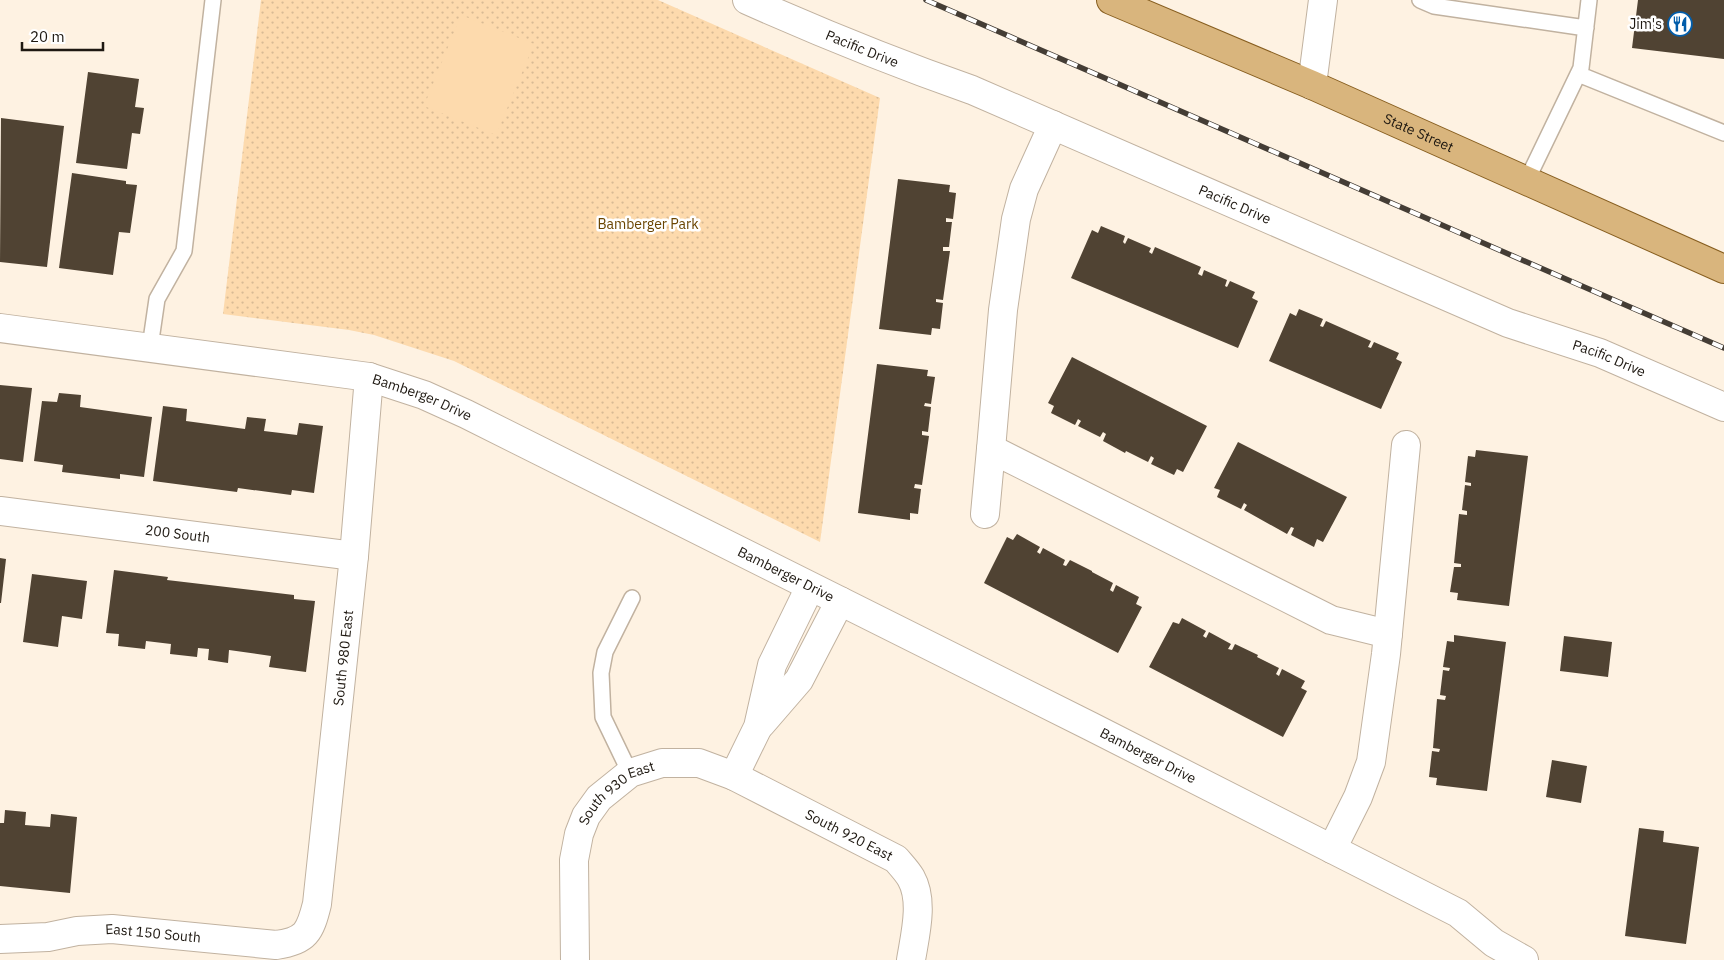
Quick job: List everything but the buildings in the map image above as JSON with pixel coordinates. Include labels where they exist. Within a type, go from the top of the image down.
[{"type":"main road","name":"State Street","points":[[1118,2],[1312,85],[1724,269]]},
{"type":"street","name":"Pacific Drive","points":[[747,0],[845,43],[972,90],[1053,124],[1508,323],[1600,353],[1724,407]]},
{"type":"street","points":[[1312,85],[1323,0]]},
{"type":"street","points":[[985,514],[1003,310],[1016,219],[1024,189],[1053,124]]},
{"type":"street","name":"Bamberger Drive","points":[[0,328],[369,377],[424,395],[466,414],[1458,912],[1494,943],[1524,960]]},
{"type":"street","name":"South 980 East","points":[[304,935],[313,920],[317,904],[354,556],[369,377]]},
{"type":"street","points":[[1332,849],[1358,797],[1370,762],[1388,634],[1406,445]]},
{"type":"street","points":[[991,449],[1331,620],[1388,634]]},
{"type":"street","name":"200 South","points":[[0,511],[354,556]]},
{"type":"street","points":[[734,776],[758,727],[772,665],[810,587]]},
{"type":"street","points":[[758,727],[799,680],[840,601]]},
{"type":"street","name":"South 930 East","points":[[575,960],[574,860],[579,834],[586,816],[600,798],[630,773],[662,763],[699,763],[734,776]]},
{"type":"street","name":"South 920 East","points":[[734,776],[896,859],[911,878],[916,898],[917,920],[911,960]]},
{"type":"street","name":"East 150 South","points":[[0,939],[48,937],[77,931],[112,929],[276,945],[294,943],[304,935]]},
{"type":"lane","points":[[150,347],[157,299],[184,251],[212,0]]},
{"type":"lane","points":[[1420,0],[1434,6],[1586,28]]},
{"type":"lane","points":[[1526,182],[1581,68],[1589,0]]},
{"type":"lane","points":[[1578,74],[1724,133]]},
{"type":"lane","points":[[630,773],[603,717],[601,673],[605,652],[632,598]]},
{"type":"green space","name":"Bamberger Park","points":[[261,0],[658,0],[880,98],[820,542],[454,361],[374,335],[349,330],[223,314]]},
{"type":"green space","points":[[461,15],[534,44],[496,135],[424,106]]},
{"type":"railway","points":[[926,0],[1724,348]]},
{"type":"place","name":"Jim's","points":[[1680,24]]}]
